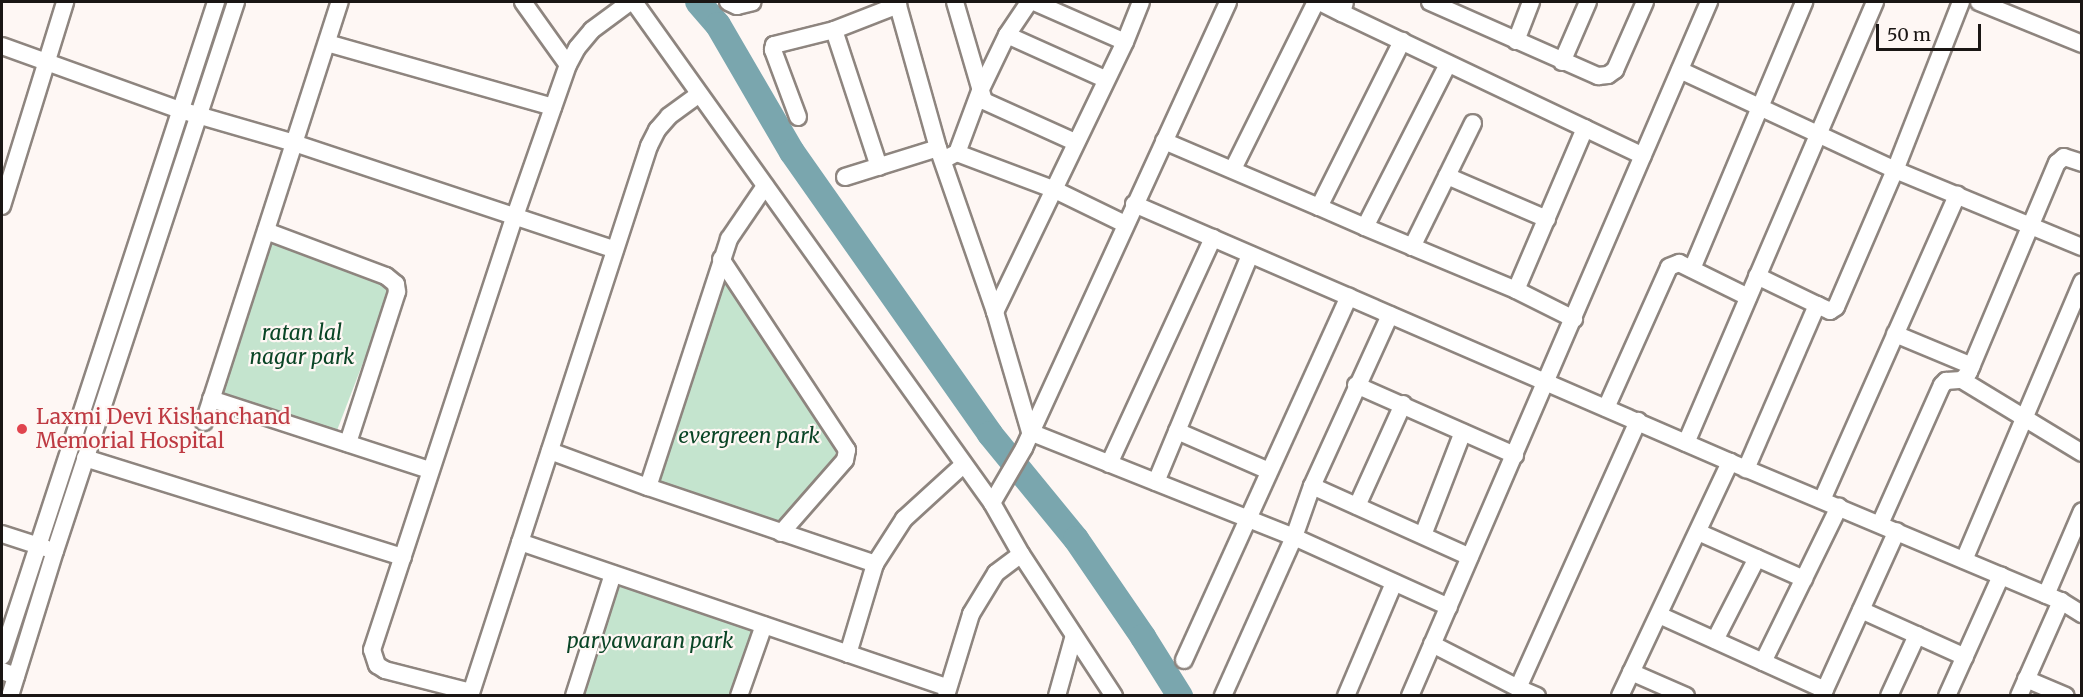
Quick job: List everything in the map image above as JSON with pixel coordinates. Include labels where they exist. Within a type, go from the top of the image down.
[{"type":"street","points":[[2,206],[65,2]]},
{"type":"street","points":[[2,656],[216,2]]},
{"type":"street","points":[[10,696],[9,674],[54,551],[236,2]]},
{"type":"street","points":[[204,422],[340,2]]},
{"type":"street","points":[[523,2],[568,65]]},
{"type":"street","points":[[699,94],[669,116],[657,130],[649,146],[470,694],[377,666],[373,660],[372,650],[515,216],[568,65],[577,48],[592,30],[632,2],[699,94],[992,503],[1021,554],[1114,696]]},
{"type":"street","points":[[728,2],[737,6],[753,2]]},
{"type":"street","points":[[955,2],[984,101],[1075,142]]},
{"type":"street","points":[[946,154],[1007,35],[1029,2]]},
{"type":"street","points":[[1035,2],[1125,42]]},
{"type":"street","points":[[995,312],[1125,42],[1141,2]]},
{"type":"street","points":[[992,503],[1024,448],[1228,2]]},
{"type":"street","points":[[1233,169],[1318,2],[1344,7],[1402,41],[1448,64],[1643,156]]},
{"type":"street","points":[[1430,2],[1598,76],[1608,75],[1615,70],[1645,2]]},
{"type":"street","points":[[1516,41],[1531,2]]},
{"type":"street","points":[[1562,62],[1588,2]]},
{"type":"street","points":[[1410,696],[1547,383],[1709,2]]},
{"type":"street","points":[[1692,269],[1804,2]]},
{"type":"street","points":[[1686,442],[1875,2]]},
{"type":"street","points":[[1757,276],[1830,311],[1836,307],[1895,170],[1961,2]]},
{"type":"street","points":[[1979,2],[2082,44]]},
{"type":"street","points":[[798,117],[773,47],[776,44],[834,30],[898,3],[995,312],[1030,432]]},
{"type":"street","points":[[834,30],[879,167]]},
{"type":"street","points":[[1007,35],[1105,80]]},
{"type":"street","points":[[1319,207],[1402,41]]},
{"type":"street","points":[[327,43],[552,107]]},
{"type":"street","points":[[2,45],[180,110],[294,143],[615,250]]},
{"type":"street","points":[[1365,227],[1448,64]]},
{"type":"street","points":[[1680,70],[1895,170],[2082,247]]},
{"type":"street","points":[[1412,247],[1473,123]]},
{"type":"street","points":[[1516,290],[1585,128]]},
{"type":"street","points":[[1164,141],[1516,290],[1574,319]]},
{"type":"street","points":[[844,177],[879,167],[946,154],[1053,189],[1125,224]]},
{"type":"street","points":[[1880,524],[1942,384],[1967,373],[2032,227],[2057,163],[2064,157],[2082,163]]},
{"type":"street","points":[[1447,176],[1547,219]]},
{"type":"street","points":[[648,487],[721,259],[733,232],[765,186]]},
{"type":"street","points":[[1822,500],[1957,195]]},
{"type":"street","points":[[1134,204],[1738,465],[2054,598],[2082,614]]},
{"type":"street","points":[[266,231],[386,276],[396,284],[397,292],[348,443]]},
{"type":"street","points":[[1109,464],[1213,238]]},
{"type":"street","points":[[1156,482],[1250,255]]},
{"type":"street","points":[[721,259],[847,450],[845,460],[781,533]]},
{"type":"street","points":[[1606,408],[1670,267],[1679,263],[1748,297]]},
{"type":"street","points":[[1964,560],[2082,282]]},
{"type":"street","points":[[1184,660],[1349,297]]},
{"type":"street","points":[[1620,696],[1698,531],[1738,465],[1817,305]]},
{"type":"street","points":[[1223,696],[1294,537],[1312,486],[1356,385],[1390,315]]},
{"type":"street","points":[[1895,334],[1967,373],[2024,419],[2082,453]]},
{"type":"street","points":[[1356,385],[1515,455]]},
{"type":"street","points":[[211,399],[430,470]]},
{"type":"street","points":[[1357,506],[1403,404]]},
{"type":"street","points":[[1518,688],[1638,421]]},
{"type":"street","points":[[1177,431],[1269,471]]},
{"type":"street","points":[[1030,432],[1294,537],[1449,607]]},
{"type":"street","points":[[1423,535],[1463,432]]},
{"type":"street","points":[[550,451],[648,487],[875,564]]},
{"type":"street","points":[[85,458],[403,557]]},
{"type":"street","points":[[848,654],[875,564],[904,519],[964,464]]},
{"type":"street","points":[[1312,486],[1470,557]]},
{"type":"street","points":[[1763,662],[1839,507]]},
{"type":"street","points":[[2019,696],[2075,543],[2082,511]]},
{"type":"street","points":[[1698,531],[1804,579]]},
{"type":"street","points":[[1659,615],[1763,662],[1824,693],[1897,531]]},
{"type":"street","points":[[2,534],[54,551]]},
{"type":"street","points":[[520,542],[848,654],[947,692],[971,614],[996,573],[1021,554]]},
{"type":"street","points":[[1715,640],[1757,558]]},
{"type":"street","points":[[574,696],[613,574]]},
{"type":"street","points":[[1947,696],[2001,576]]},
{"type":"street","points":[[1346,696],[1394,583]]},
{"type":"street","points":[[1861,610],[1965,657]]},
{"type":"street","points":[[739,696],[764,625]]},
{"type":"street","points":[[1057,696],[1074,635]]},
{"type":"street","points":[[1889,696],[1917,635]]},
{"type":"street","points":[[1432,644],[1536,696]]},
{"type":"street","points":[[1631,672],[1686,696]]},
{"type":"street","points":[[2026,679],[2066,696]]},
{"type":"green space","name":"ratan lal nagar park","points":[[265,233],[394,282],[331,446],[202,396]]},
{"type":"green space","name":"evergreen park","points":[[723,259],[848,441],[782,532],[650,486]]},
{"type":"green space","name":"paryawaran park","points":[[616,573],[766,625],[741,695],[577,696]]},
{"type":"waterway","points":[[698,2],[718,25],[792,152],[990,434],[1076,539],[1180,696]]},
{"type":"place","name":"Laxmi Devi Kishanchand Memorial Hospital","points":[[22,429]]}]
